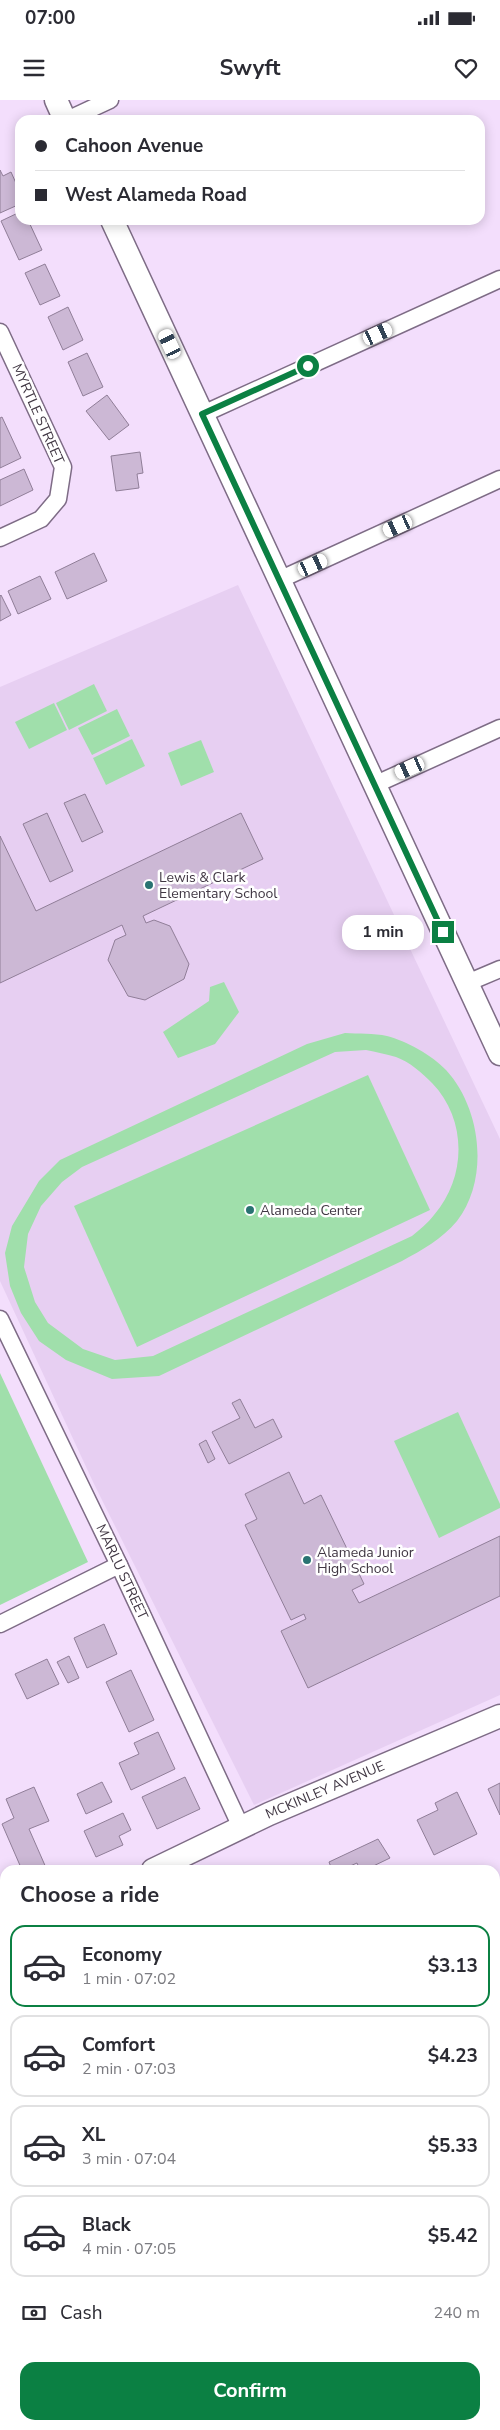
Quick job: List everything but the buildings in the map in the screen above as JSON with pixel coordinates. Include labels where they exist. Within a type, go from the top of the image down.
[{"type":"main road","points":[[56,100],[64,115]]},
{"type":"main road","points":[[114,225],[500,1054]]},
{"type":"main road","name":"MCKINLEY AVENUE","points":[[163,1865],[241,1826],[500,1716]]},
{"type":"street","points":[[77,115],[110,100]]},
{"type":"street","points":[[202,414],[500,279]]},
{"type":"street","name":"MYRTLE STREET","points":[[0,332],[63,466],[58,499],[41,519],[0,538]]},
{"type":"street","points":[[280,580],[500,479]]},
{"type":"street","points":[[374,784],[500,728]]},
{"type":"street","points":[[467,984],[500,969]]},
{"type":"street","name":"MARLU STREET","points":[[0,1319],[119,1565],[241,1826]]},
{"type":"street","points":[[0,1624],[119,1565]]},
{"type":"shaded area","name":"Alameda Center","points":[[238,585],[500,1139],[500,1695],[254,1805],[94,1484],[0,1281],[0,687]]},
{"type":"green space","points":[[94,684],[107,711],[69,730],[56,703]]},
{"type":"green space","points":[[54,703],[67,730],[29,749],[15,722]]},
{"type":"green space","points":[[117,709],[130,736],[92,755],[78,728]]},
{"type":"green space","points":[[132,739],[145,766],[106,785],[93,758]]},
{"type":"green space","points":[[201,740],[214,772],[181,786],[168,753]]},
{"type":"green space","points":[[224,982],[239,1012],[215,1044],[178,1058],[163,1032],[209,1001],[210,987]]},
{"type":"green space","points":[[345,1033],[382,1035],[402,1041],[418,1049],[434,1059],[446,1070],[458,1086],[467,1104],[474,1123],[477,1144],[474,1185],[467,1204],[457,1221],[438,1239],[402,1261],[159,1376],[112,1379],[66,1360],[39,1341],[21,1313],[10,1286],[5,1253],[12,1226],[39,1181],[60,1160],[307,1044]],"holes":[[[366,1050],[401,1059],[424,1075],[443,1097],[452,1113],[457,1131],[457,1166],[453,1183],[445,1200],[434,1215],[412,1236],[153,1356],[115,1360],[83,1349],[48,1323],[35,1302],[24,1267],[28,1234],[41,1206],[62,1182],[82,1167],[335,1052]]]},
{"type":"green space","points":[[368,1075],[430,1210],[137,1347],[74,1206]]},
{"type":"green space","points":[[0,1373],[88,1562],[0,1605]]},
{"type":"green space","points":[[458,1412],[500,1504],[500,1508],[439,1538],[394,1441]]},
{"type":"place","name":"Lewis & Clark Elementary School","points":[[149,885]]},
{"type":"place","name":"Alameda Center","points":[[250,1210]]},
{"type":"place","name":"Alameda Junior High School","points":[[307,1560]]},
{"type":"route","points":[[308,366],[202,414],[443,932]]}]
